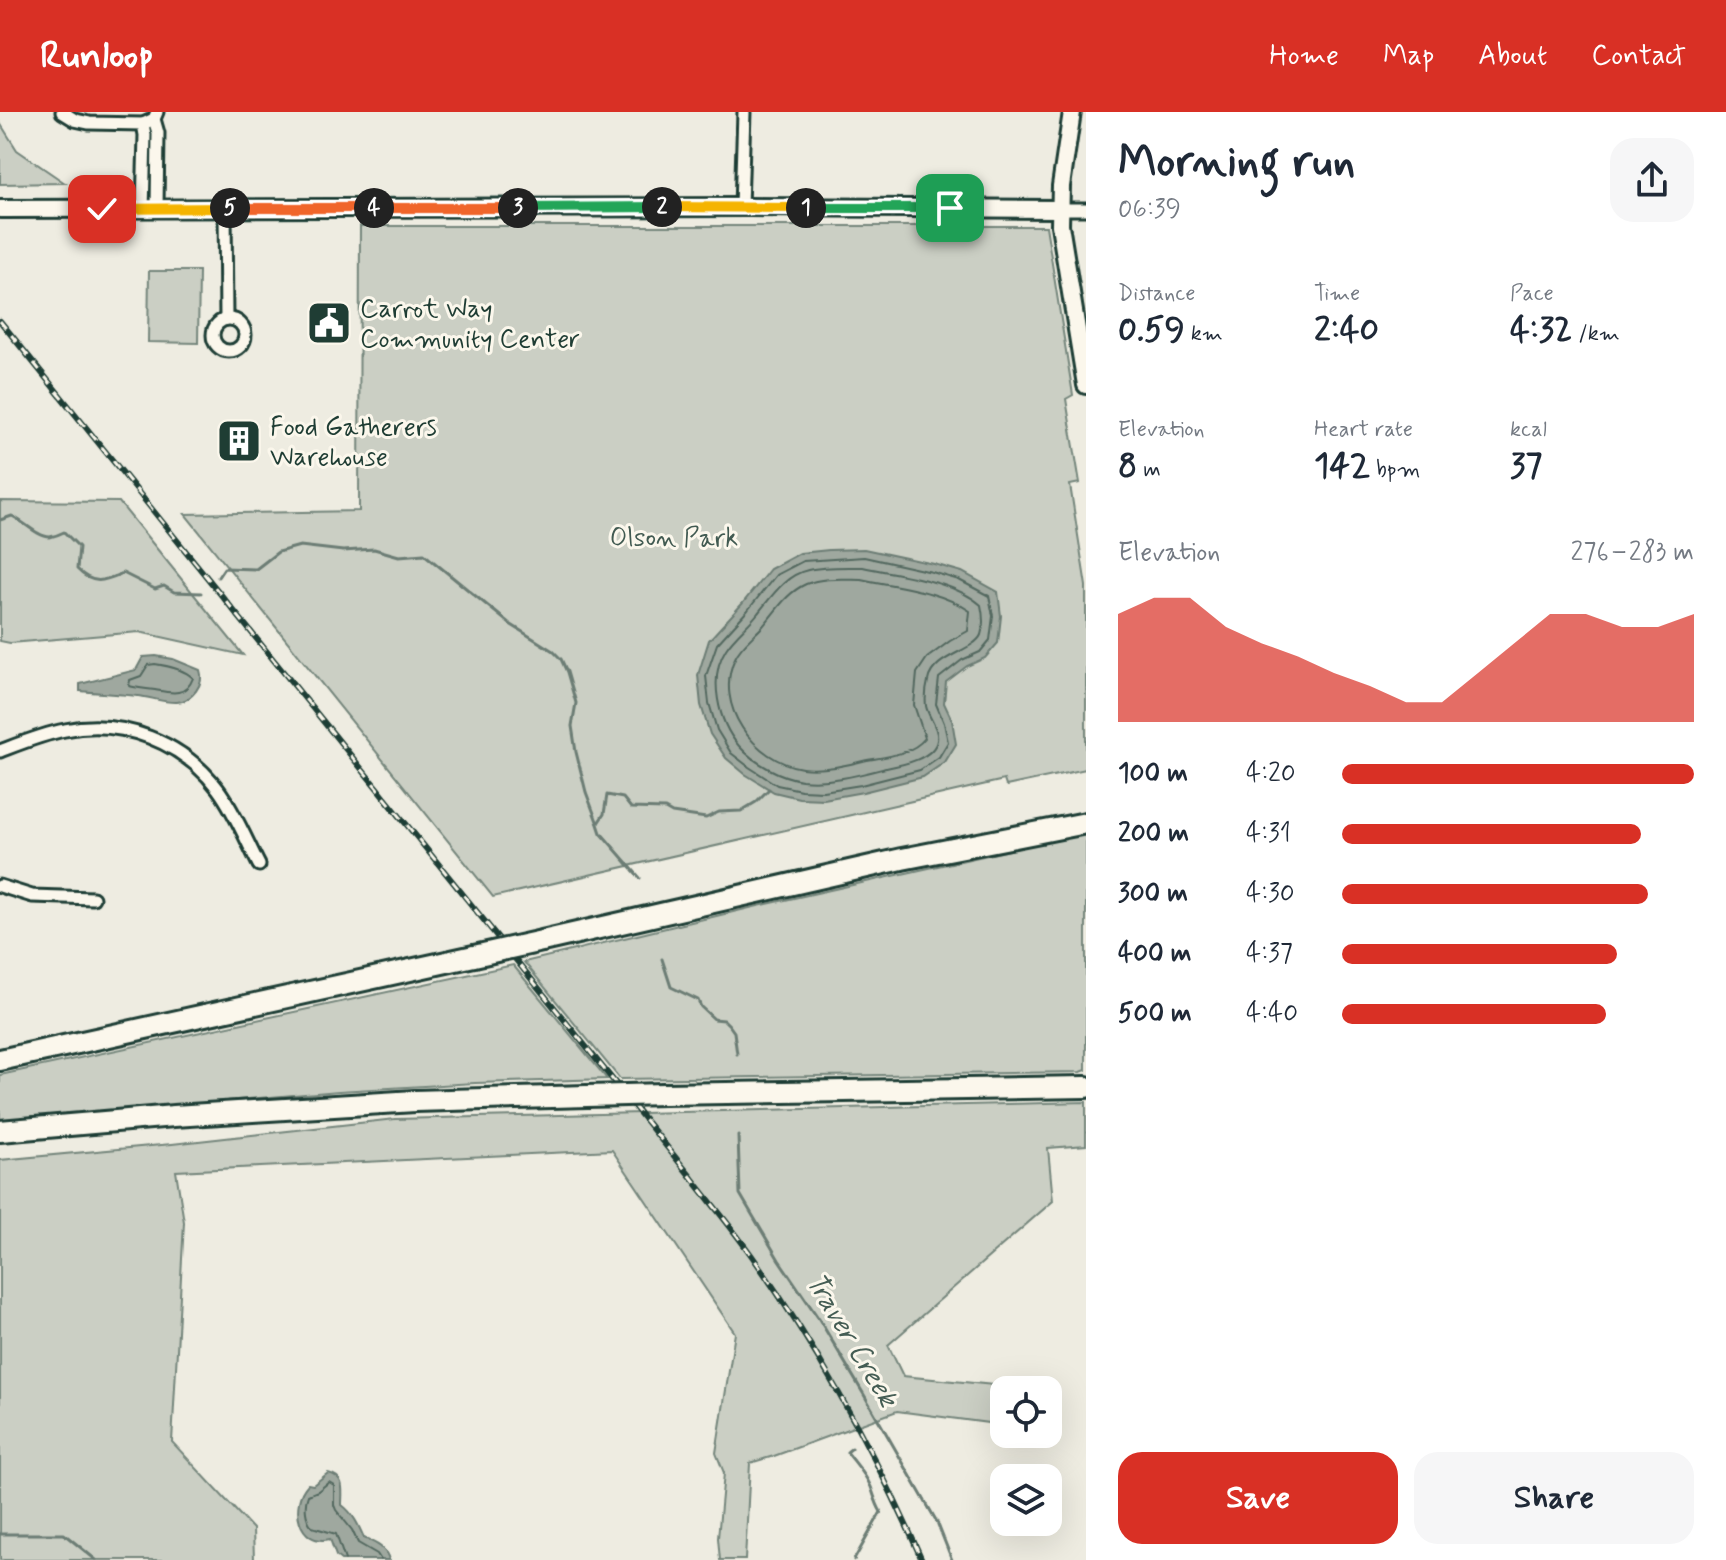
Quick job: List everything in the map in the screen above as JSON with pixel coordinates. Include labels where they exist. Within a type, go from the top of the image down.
[{"type":"highway","points":[[902,859],[1086,813]]},
{"type":"highway","points":[[0,1060],[902,859],[1086,823]]},
{"type":"highway","points":[[830,1091],[955,1082],[1086,1080]]},
{"type":"highway","points":[[0,1131],[415,1101],[1086,1087]]},
{"type":"main road","points":[[1072,112],[1064,156],[1060,209],[1064,253],[1086,385]]},
{"type":"main road","points":[[0,209],[1060,209]]},
{"type":"street","points":[[62,112],[75,120],[89,123],[152,118],[145,135],[151,156],[150,208]]},
{"type":"street","points":[[741,207],[744,112]]},
{"type":"street","points":[[225,208],[226,319]]},
{"type":"street","points":[[1060,209],[1086,209]]},
{"type":"street","points":[[0,751],[53,733],[92,727],[122,729],[157,740],[197,766],[217,788],[259,865]]},
{"type":"street","points":[[0,886],[32,896],[93,898]]},
{"type":"green space","points":[[0,123],[17,150],[65,183],[0,184]]},
{"type":"green space","name":"Olson Park","points":[[360,226],[1046,226],[1073,395],[1066,399],[1080,483],[1070,485],[1086,586],[1086,769],[1006,786],[1004,780],[493,897],[185,514],[359,511]]},
{"type":"green space","points":[[149,271],[199,271],[198,343],[148,342]]},
{"type":"green space","points":[[0,501],[119,502],[243,655],[139,632],[10,643],[0,641]]},
{"type":"green space","points":[[1086,833],[1086,1070],[1081,1072],[620,1079],[524,962],[758,906]]},
{"type":"green space","points":[[513,965],[607,1079],[339,1091],[0,1121],[0,1075]]},
{"type":"green space","points":[[1086,1102],[1086,1145],[1048,1148],[1053,1201],[888,1345],[903,1376],[990,1385],[990,1423],[897,1411],[750,1463],[745,1560],[720,1560],[718,1538],[724,1473],[716,1453],[735,1333],[612,1150],[176,1171],[184,1222],[172,1442],[253,1529],[254,1560],[0,1560],[0,1160],[395,1119]]},
{"type":"water","points":[[864,549],[962,572],[998,592],[1001,616],[998,643],[985,658],[967,666],[946,682],[944,703],[952,720],[956,744],[945,762],[923,777],[824,799],[799,798],[774,792],[726,758],[710,734],[701,705],[698,675],[709,640],[770,569],[800,553]]},
{"type":"water","points":[[156,656],[200,670],[201,681],[192,695],[172,702],[80,691],[80,684],[136,670],[143,657]]},
{"type":"water","points":[[328,1473],[340,1481],[342,1505],[358,1524],[364,1538],[383,1549],[389,1560],[341,1560],[336,1556],[330,1539],[310,1537],[304,1530],[298,1512],[302,1492],[308,1484],[313,1485]]},
{"type":"waterway","name":"Traver Creek","points":[[0,520],[12,516],[45,536],[52,537],[64,532],[79,547],[77,569],[88,578],[104,580],[123,573],[155,589],[164,586],[174,592],[201,593]]},
{"type":"waterway","name":"Traver Creek","points":[[218,577],[224,568],[256,569],[278,552],[300,546],[343,551],[374,549],[399,556],[424,554],[510,624],[561,659],[576,703],[572,726],[586,792],[601,833],[640,878]]},
{"type":"waterway","points":[[598,823],[604,814],[607,795],[623,798],[631,808],[665,809],[672,813],[706,818],[719,812],[741,811],[769,789]]},
{"type":"waterway","name":"Traver Creek","points":[[662,959],[671,987],[698,1000],[714,1019],[724,1020],[729,1025],[734,1032],[737,1054]]},
{"type":"waterway","name":"Traver Creek","points":[[738,1136],[740,1194],[863,1393],[937,1522],[952,1560]]},
{"type":"waterway","points":[[852,1448],[847,1452],[869,1482],[881,1512],[854,1560]]},
{"type":"waterway","points":[[0,1534],[64,1534],[96,1560]]},
{"type":"railway","points":[[0,321],[745,1246],[777,1292],[844,1404],[922,1560]]},
{"type":"place","name":"Carrot Way Community Center","points":[[329,323]]},
{"type":"place","name":"Food Gatherers Warehouse","points":[[239,441]]},
{"type":"route","points":[[102,209],[950,208]]}]
